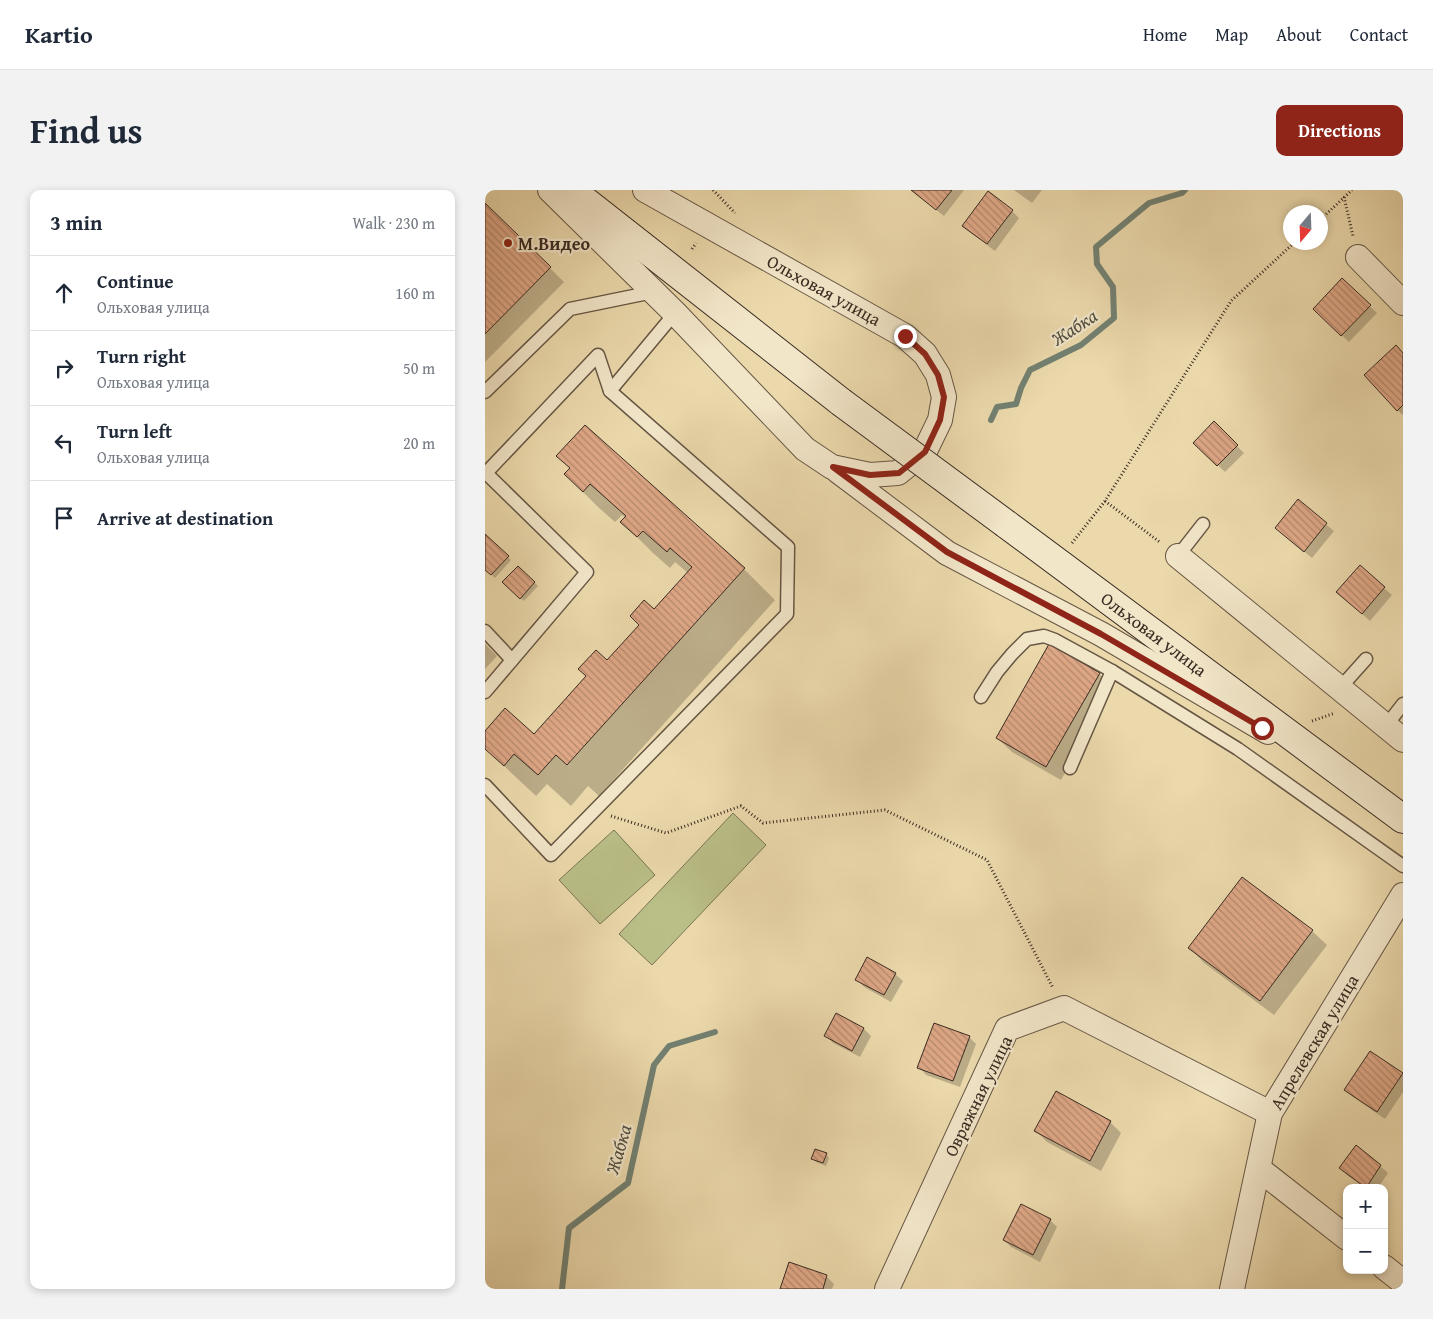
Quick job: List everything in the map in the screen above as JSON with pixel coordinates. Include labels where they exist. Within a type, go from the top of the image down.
[{"type":"main road","name":"Ольховая улица","points":[[571,190],[841,402],[1397,815]]},
{"type":"street","name":"Ольховая улица","points":[[550,190],[675,313],[805,449],[833,467],[947,552],[1101,634],[1237,713],[1397,815]]},
{"type":"street","name":"Ольховая улица","points":[[645,190],[905,336],[925,354],[938,375],[944,397],[940,420],[925,452],[899,473],[870,475],[833,467]]},
{"type":"street","points":[[1358,258],[1403,303]]},
{"type":"street","points":[[1178,556],[1394,733]]},
{"type":"street","name":"Апрелевская улица","points":[[1232,1289],[1270,1113],[1403,895]]},
{"type":"street","points":[[1064,1008],[1270,1113]]},
{"type":"street","name":"Овражная улица","points":[[887,1289],[1007,1029],[1064,1008]]},
{"type":"street","points":[[1259,1169],[1343,1235]]},
{"type":"street","points":[[1388,1270],[1403,1282]]},
{"type":"lane","points":[[485,392],[570,309],[653,292]]},
{"type":"lane","points":[[610,391],[675,313]]},
{"type":"lane","points":[[485,692],[587,572],[486,473],[598,355],[610,391],[788,547],[787,614],[551,855],[485,785]]},
{"type":"lane","points":[[1178,556],[1203,524]]},
{"type":"lane","points":[[485,632],[513,660]]},
{"type":"lane","points":[[981,697],[997,672],[1027,638],[1044,636],[1055,640],[1112,671],[1238,749],[1403,866]]},
{"type":"lane","points":[[1340,688],[1366,659]]},
{"type":"lane","points":[[1070,768],[1112,671]]},
{"type":"lane","points":[[1394,733],[1403,704]]},
{"type":"path","points":[[1328,213],[1351,190]]},
{"type":"path","points":[[1344,198],[1358,258]]},
{"type":"path","points":[[1068,548],[1105,501],[1231,301],[1286,250]]},
{"type":"path","points":[[1105,501],[1178,556]]},
{"type":"path","points":[[596,811],[666,834],[741,806],[763,823],[885,810],[987,860],[1064,1008]]},
{"type":"green space","points":[[733,813],[766,845],[652,965],[619,934]]},
{"type":"green space","points":[[614,830],[655,875],[600,924],[559,880]]},
{"type":"building","points":[[911,190],[952,190],[936,210]]},
{"type":"building","points":[[988,191],[1013,210],[987,244],[962,226]]},
{"type":"building","points":[[485,203],[551,267],[485,334]]},
{"type":"building","points":[[1342,278],[1371,305],[1341,336],[1313,309]]},
{"type":"building","points":[[1396,345],[1403,353],[1403,405],[1397,411],[1364,375]]},
{"type":"building","points":[[1214,421],[1238,445],[1217,466],[1193,443]]},
{"type":"building","points":[[585,425],[745,568],[567,765],[556,755],[538,775],[514,754],[504,766],[485,749],[485,731],[505,708],[534,734],[586,676],[578,669],[596,650],[607,660],[639,625],[630,616],[644,600],[654,609],[692,567],[670,548],[667,552],[643,531],[637,537],[620,522],[626,516],[590,484],[583,492],[564,474],[570,468],[556,456]]},
{"type":"building","points":[[1298,499],[1327,523],[1304,552],[1275,528]]},
{"type":"building","points":[[485,534],[509,556],[491,575],[485,570]]},
{"type":"building","points":[[1360,565],[1385,587],[1362,614],[1336,592]]},
{"type":"building","points":[[518,566],[535,582],[520,599],[502,582]]},
{"type":"building","points":[[1049,644],[1100,673],[1046,767],[996,738]]},
{"type":"building","points":[[1242,877],[1313,930],[1260,1001],[1188,948]]},
{"type":"building","points":[[867,957],[896,973],[884,995],[855,980]]},
{"type":"building","points":[[836,1013],[864,1028],[852,1051],[824,1036]]},
{"type":"building","points":[[934,1023],[970,1036],[953,1081],[917,1068]]},
{"type":"building","points":[[1370,1051],[1403,1073],[1377,1112],[1344,1090]]},
{"type":"building","points":[[1056,1091],[1111,1121],[1090,1161],[1034,1131]]},
{"type":"building","points":[[1356,1145],[1381,1165],[1369,1184],[1361,1184],[1339,1168]]},
{"type":"building","points":[[815,1149],[827,1153],[823,1163],[811,1159]]},
{"type":"building","points":[[1021,1204],[1051,1219],[1033,1255],[1003,1240]]},
{"type":"building","points":[[789,1262],[827,1275],[823,1289],[780,1289]]},
{"type":"waterway","name":"Жабка","points":[[991,420],[997,407],[1016,404],[1030,370],[1081,345],[1114,318],[1113,287],[1097,264],[1096,247],[1149,203],[1182,193],[1185,190]]},
{"type":"waterway","name":"Жабка","points":[[562,1289],[569,1228],[628,1183],[654,1065],[669,1046],[715,1032]]},
{"type":"place","name":"М.Видео","points":[[508,243]]},
{"type":"route","points":[[905,336],[925,354],[938,375],[944,397],[940,420],[925,452],[899,473],[870,475],[833,467],[947,552],[1101,634],[1262,728]]}]
